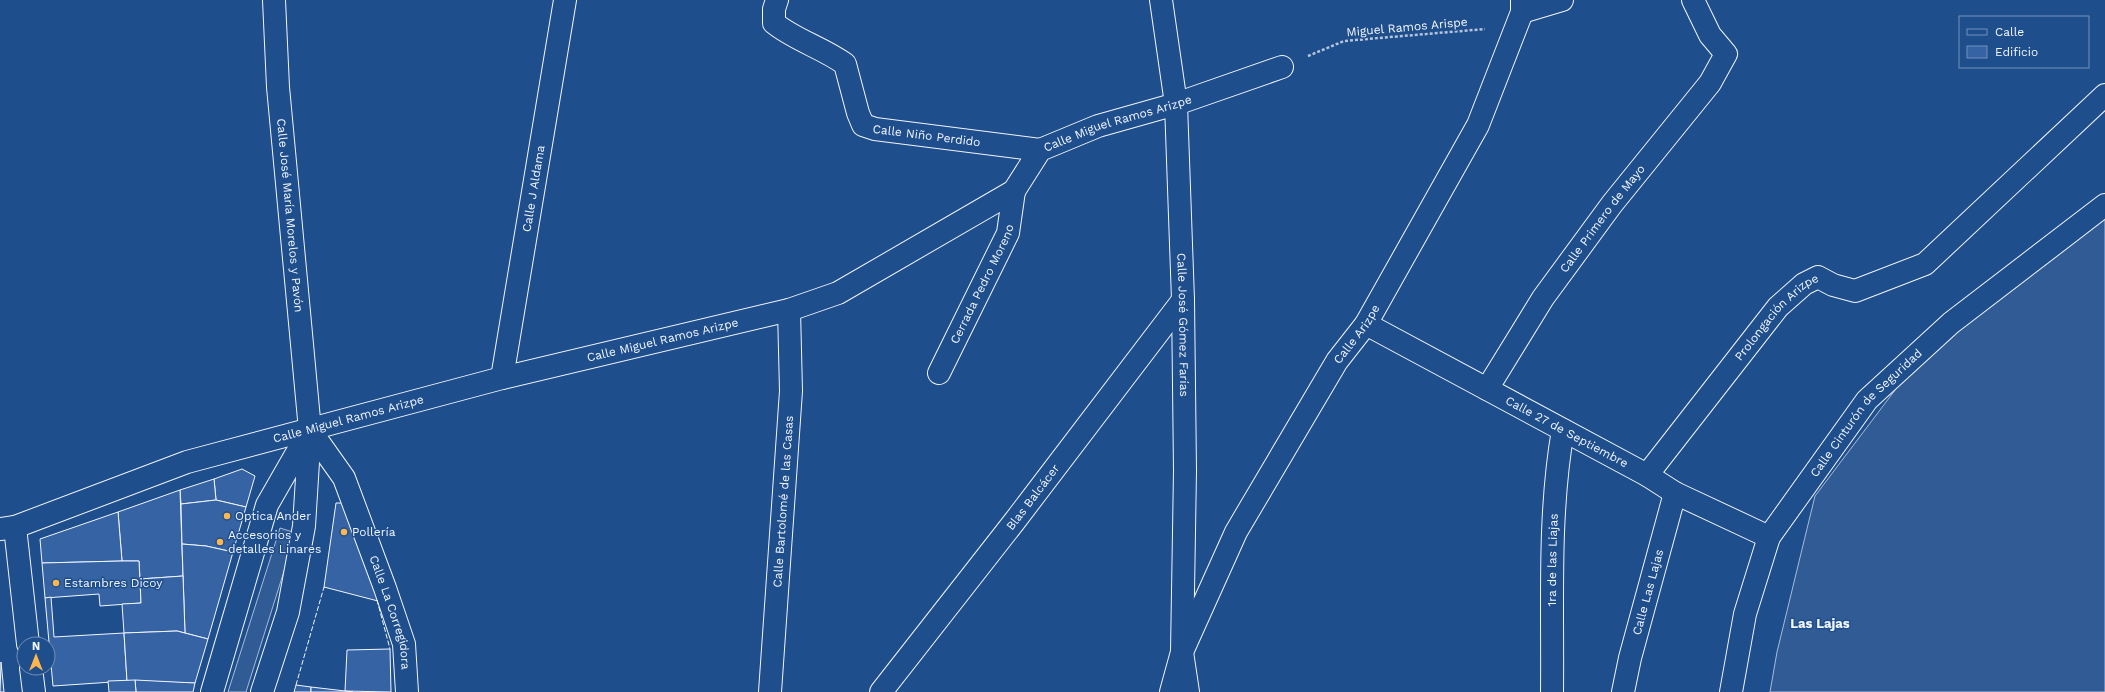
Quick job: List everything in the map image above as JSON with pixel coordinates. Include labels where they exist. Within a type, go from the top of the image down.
[{"type":"street","name":"Calle José María Morelos y Pavón","points":[[262,692],[288,612],[302,540],[310,430],[278,87],[274,0]]},
{"type":"street","name":"Calle J Aldama","points":[[502,378],[565,0]]},
{"type":"street","name":"Calle Niño Perdido","points":[[777,0],[774,9],[774,23],[784,31],[833,56],[845,64],[858,113],[863,125],[874,129],[1040,150]]},
{"type":"street","name":"Calle José Gómez Farías","points":[[1161,0],[1176,104],[1183,300],[1185,471],[1182,652]]},
{"type":"street","points":[[1520,13],[1562,0]]},
{"type":"street","name":"Calle Primero de Mayo","points":[[1487,389],[1543,298],[1612,204],[1710,83],[1726,54],[1710,35],[1693,0]]},
{"type":"street","name":"Calle Arizpe","points":[[1182,652],[1236,532],[1337,361],[1366,324],[1478,125],[1520,13]]},
{"type":"street","name":"Calle Miguel Ramos Arizpe","points":[[7,528],[187,462],[502,378],[789,310],[838,293],[1014,191],[1040,150],[1098,126],[1176,104],[1282,67]]},
{"type":"street","name":"Prolongación Arizpe","points":[[1647,475],[1778,307],[1804,284],[1818,277],[1833,285],[1855,291],[1886,281],[1925,264],[1996,200],[2105,95]]},
{"type":"street","name":"Cerrada Pedro Moreno","points":[[939,373],[1008,233],[1014,191]]},
{"type":"street","name":"Calle Cinturón de Seguridad","points":[[1731,692],[1745,614],[1770,537],[1867,400],[1951,323],[2105,205]]},
{"type":"street","name":"Blas Balcácer","points":[[881,692],[1019,516],[1183,300]]},
{"type":"street","name":"Calle Bartolomé de las Casas","points":[[770,692],[791,391],[789,310]]},
{"type":"street","name":"Calle 27 de Septiembre","points":[[1366,324],[1647,475],[1675,493],[1770,537]]},
{"type":"street","points":[[212,692],[267,505],[310,430]]},
{"type":"street","name":"Calle La Corregidora","points":[[310,430],[344,478],[385,588],[404,644],[407,692]]},
{"type":"street","name":"1ra de las Liajas","points":[[1552,692],[1553,518],[1558,459],[1563,430]]},
{"type":"street","name":"Calle Las Lajas","points":[[1623,692],[1630,658],[1675,493]]},
{"type":"street","points":[[7,528],[27,636]]},
{"type":"street","points":[[1171,692],[1182,652]]},
{"type":"street","points":[[1182,652],[1188,692]]},
{"type":"street","points":[[32,676],[34,692]]},
{"type":"path","name":"Miguel Ramos Arispe","points":[[1282,67],[1344,41],[1404,34],[1520,13]]},
{"type":"shaded area","points":[[2105,210],[2105,692],[1770,692],[1777,652],[1815,496],[1914,365]]},
{"type":"shaded area","points":[[280,528],[296,533],[246,692],[228,692]]},
{"type":"building","points":[[242,469],[255,476],[246,507],[216,500],[214,479]]},
{"type":"building","points":[[214,479],[216,500],[181,504],[180,490]]},
{"type":"building","points":[[180,490],[183,576],[140,579],[139,561],[122,561],[118,512]]},
{"type":"building","points":[[216,500],[246,507],[233,552],[206,546],[182,544],[181,504]]},
{"type":"building","points":[[336,503],[347,503],[378,601],[324,587]]},
{"type":"building","points":[[118,512],[122,561],[42,563],[40,539]]},
{"type":"building","points":[[182,544],[206,546],[233,552],[208,639],[185,633]]},
{"type":"building","points":[[139,561],[141,603],[100,606],[99,594],[45,598],[42,563]]},
{"type":"building","points":[[183,576],[185,633],[177,631],[124,633],[122,604],[141,603],[140,579]]},
{"type":"building","points":[[51,597],[54,636],[48,636],[45,598]]},
{"type":"building","points":[[177,631],[208,639],[195,683],[127,681],[124,633]]},
{"type":"building","points":[[124,633],[127,681],[53,686],[52,676],[56,676],[56,637]]},
{"type":"building","points":[[390,649],[391,692],[345,691],[347,650]]},
{"type":"building","points":[[1,662],[4,692],[0,692]]},
{"type":"building","points":[[135,680],[195,683],[193,692],[136,692]]},
{"type":"building","points":[[135,680],[136,692],[109,692],[108,681]]},
{"type":"building","points":[[296,685],[311,687],[311,692],[294,692]]},
{"type":"building","points":[[311,687],[345,691],[353,692],[311,692]]},
{"type":"fence","points":[[296,685],[324,587],[326,588]]},
{"type":"fence","points":[[377,600],[390,649]]},
{"type":"place","name":"Optica Ander","points":[[227,516]]},
{"type":"place","name":"Pollería","points":[[344,532]]},
{"type":"place","name":"Accesorios y detalles Linares","points":[[220,542]]},
{"type":"place","name":"Estambres Dicoy","points":[[56,583]]},
{"type":"district","name":"Las Lajas","points":[[1820,623]]}]
